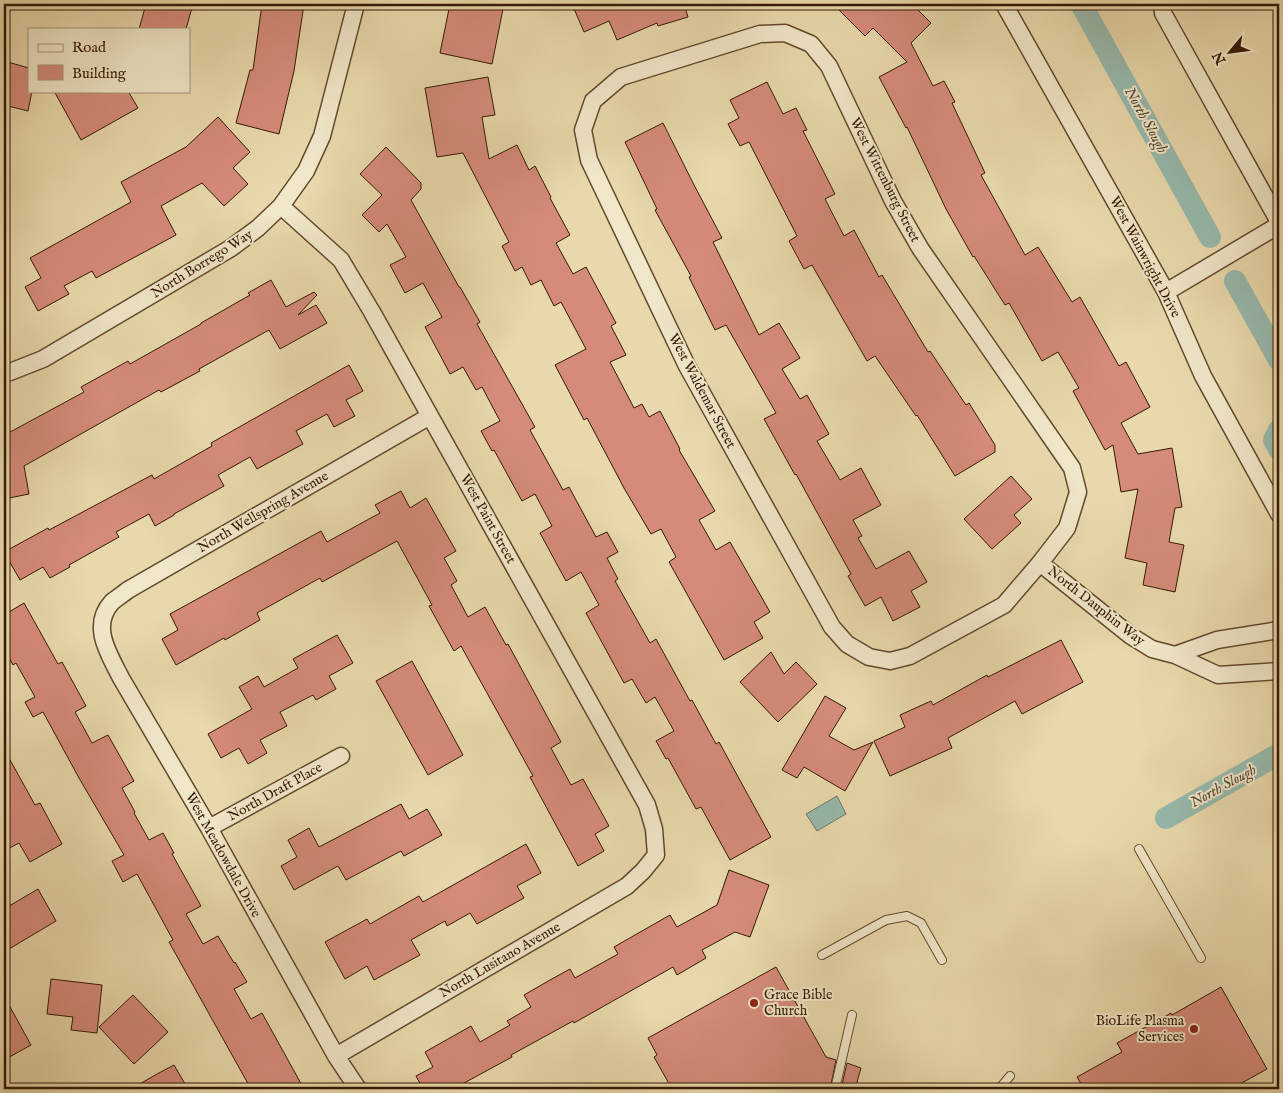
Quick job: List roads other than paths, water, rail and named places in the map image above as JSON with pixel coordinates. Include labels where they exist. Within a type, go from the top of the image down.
[{"type":"street","name":"North Borrego Way","points":[[4,373],[43,358],[231,248],[258,228],[281,206],[306,171],[322,136],[356,4]]},
{"type":"street","name":"West Wainwright Drive","points":[[1004,4],[1166,292],[1203,376],[1279,514]]},
{"type":"street","points":[[1162,4],[1163,13],[1279,224],[1166,292]]},
{"type":"street","name":"West Wittenburg Street","points":[[593,101],[621,77],[760,34],[785,33],[811,44],[829,66],[893,201],[920,248],[1072,468],[1078,492],[1067,528],[1040,563]]},
{"type":"street","name":"West Waldemar Street","points":[[593,101],[583,130],[589,160],[687,366],[832,626],[847,644],[869,658]]},
{"type":"street","name":"West Paint Street","points":[[281,206],[341,260],[372,312],[647,805],[654,829],[656,855]]},
{"type":"street","name":"North Wellspring Avenue","points":[[103,616],[112,602],[128,590],[430,416]]},
{"type":"street","name":"North Dauphin Way","points":[[869,658],[890,661],[910,656],[1004,606],[1040,563],[1131,636],[1152,649],[1175,655],[1218,675],[1279,671]]},
{"type":"street","name":"West Meadowdale Drive","points":[[103,616],[102,631],[109,654],[121,678],[209,828],[336,1056],[358,1089]]},
{"type":"street","points":[[1175,655],[1218,640],[1279,630]]},
{"type":"street","name":"North Draft Place","points":[[209,828],[341,756]]},
{"type":"street","name":"North Lusitano Avenue","points":[[336,1056],[628,886],[656,855]]},
{"type":"lane","points":[[1139,849],[1201,958]]},
{"type":"lane","points":[[822,955],[886,920],[907,916],[921,924],[942,960]]},
{"type":"lane","points":[[835,1089],[852,1015]]},
{"type":"lane","points":[[999,1089],[1010,1076]]},
{"type":"waterway","name":"North Slough","points":[[1081,4],[1210,237]]},
{"type":"waterway","name":"North Slough","points":[[1235,281],[1279,360]]},
{"type":"waterway","name":"North Slough","points":[[1279,430],[1274,440],[1279,449]]},
{"type":"waterway","name":"North Slough","points":[[1166,818],[1279,754]]},
{"type":"place","name":"Grace Bible Church","points":[[754,1003]]},
{"type":"place","name":"BioLife Plasma Services","points":[[1194,1029]]}]
